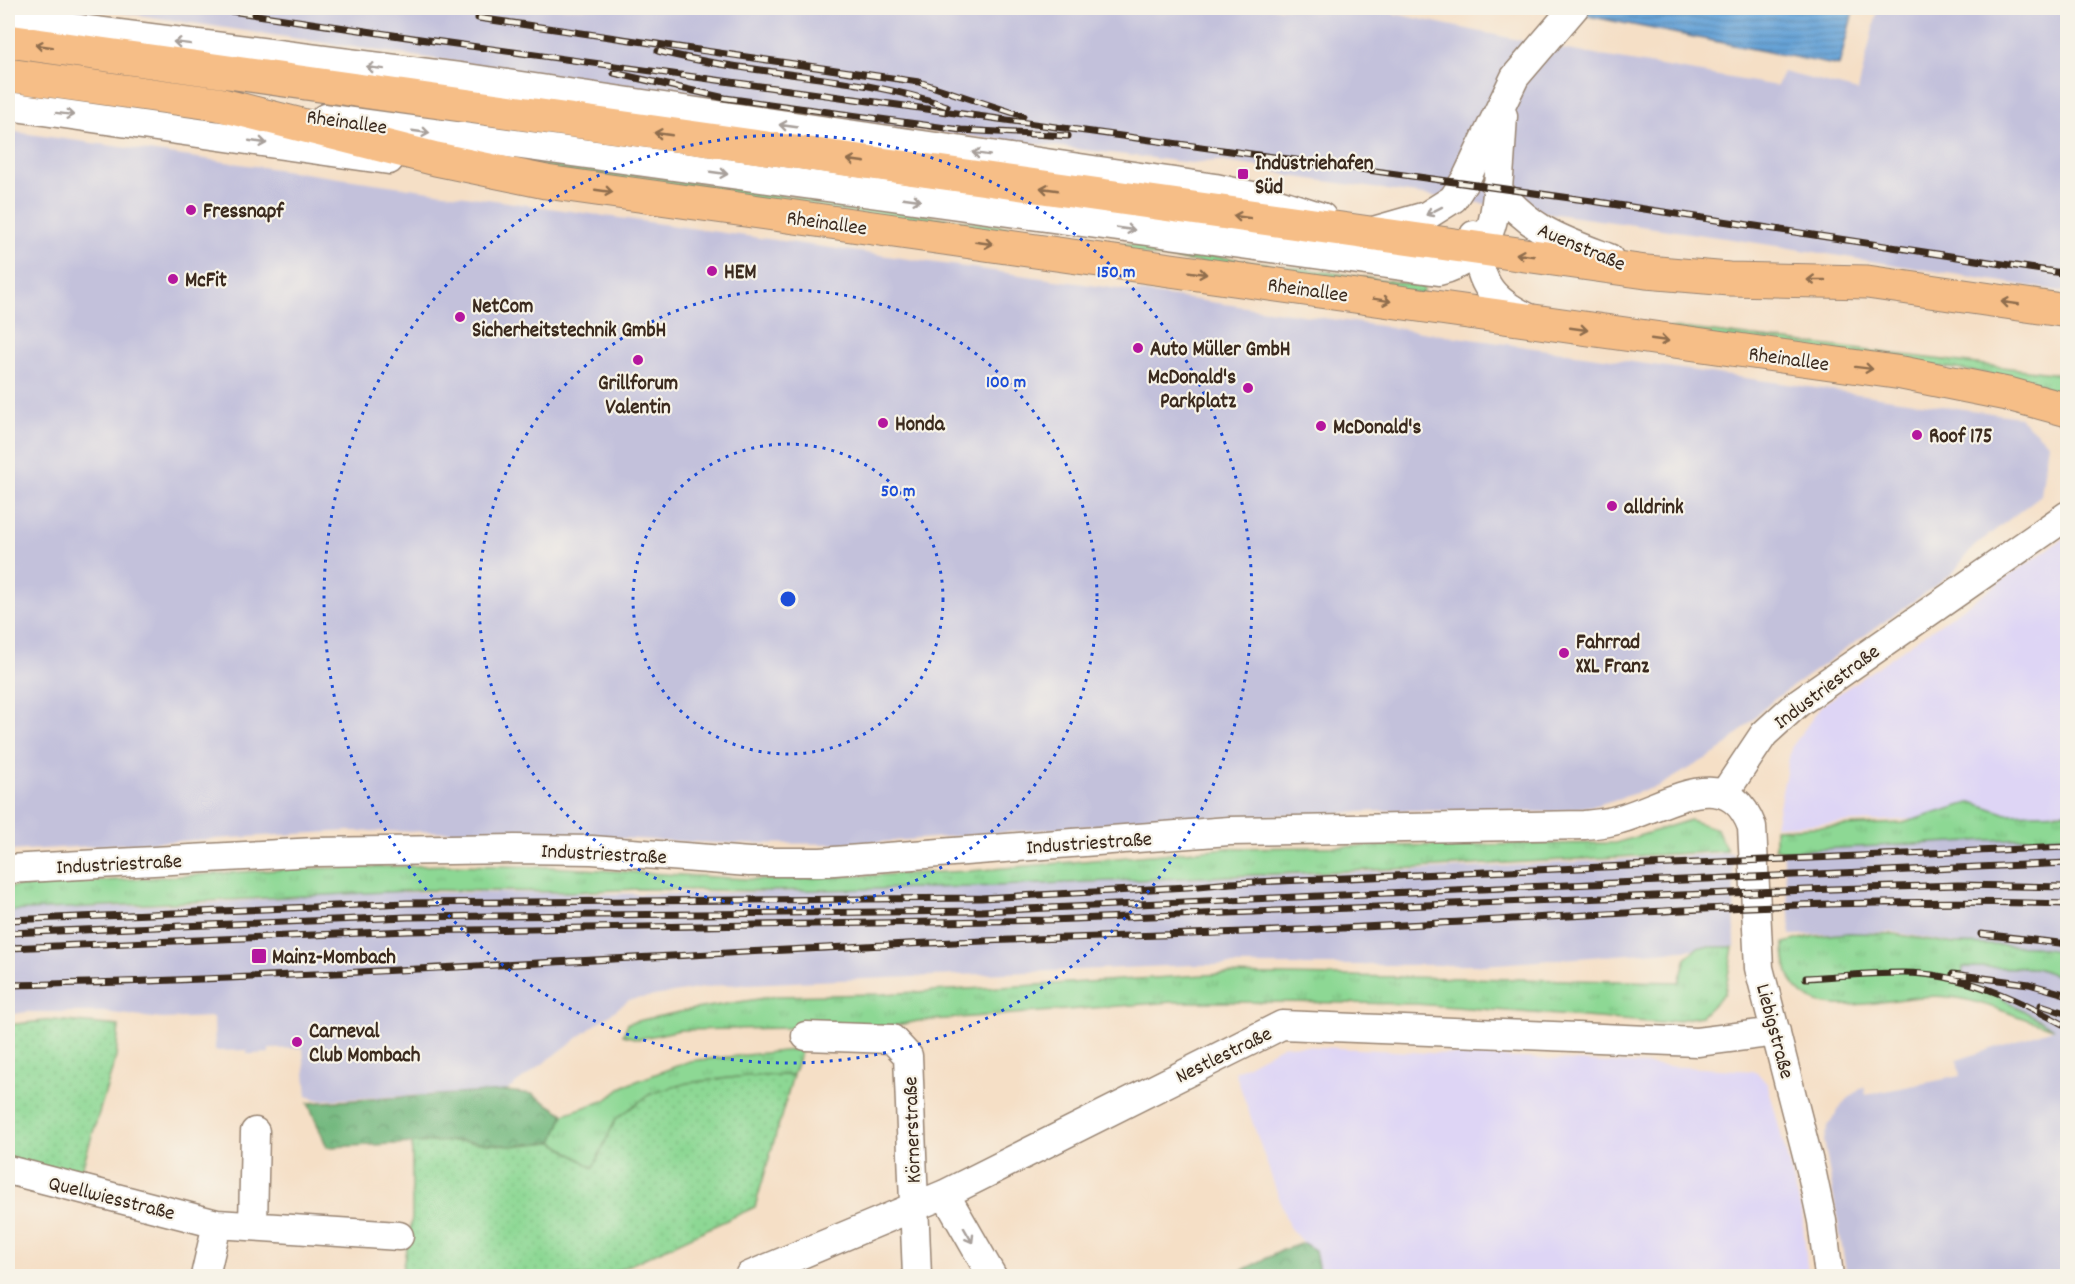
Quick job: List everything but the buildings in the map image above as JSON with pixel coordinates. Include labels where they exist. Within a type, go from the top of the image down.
[{"type":"main road","name":"Rheinallee","points":[[8,41],[1646,273],[1702,278],[1867,282],[2067,311]]},
{"type":"main road","name":"Rheinallee","points":[[8,75],[218,104],[338,135],[546,182],[1902,373],[1980,388],[2066,411]]},
{"type":"street","points":[[1362,234],[1426,216],[1442,208],[1463,184],[1506,96],[1526,61],[1565,18]]},
{"type":"street","name":"Rheinallee","points":[[8,20],[459,77],[1215,188],[1276,202],[1362,234]]},
{"type":"street","points":[[1476,249],[1490,229],[1506,96]]},
{"type":"street","name":"Rheinallee","points":[[409,98],[641,105]]},
{"type":"street","name":"Rheinallee","points":[[218,104],[1439,271],[1458,265],[1476,249]]},
{"type":"street","name":"Rheinallee","points":[[8,106],[546,182]]},
{"type":"street","points":[[1480,149],[1473,222],[1476,249],[1486,282],[1497,300],[1540,323]]},
{"type":"street","name":"Auenstraße","points":[[1496,188],[1515,212],[1538,229],[1646,273]]},
{"type":"street","name":"Industriestraße","points":[[8,869],[316,852],[516,849],[592,850],[749,862],[821,862],[1229,831],[1584,825],[1620,819],[1696,792],[1724,794],[1764,734],[1798,703],[2066,515]]},
{"type":"street","name":"Liebigstraße","points":[[1724,794],[1742,807],[1752,827],[1759,968],[1820,1211],[1829,1276]]},
{"type":"street","name":"Nestlestraße","points":[[749,1276],[945,1194],[1282,1025],[1697,1042],[1776,1032]]},
{"type":"street","name":"Körnerstraße","points":[[806,1036],[892,1039],[908,1056],[917,1276]]},
{"type":"street","points":[[254,1225],[255,1132]]},
{"type":"street","name":"Quellwiesstraße","points":[[8,1170],[217,1224],[399,1236]]},
{"type":"street","points":[[945,1194],[992,1276]]},
{"type":"street","points":[[205,1276],[217,1224]]},
{"type":"shaded area","points":[[91,8],[1367,8],[1567,50],[1777,86],[1783,72],[1858,91],[1878,8],[2067,8],[2067,292],[1732,239],[1289,176],[1261,167],[1217,161],[1192,163],[879,125]]},
{"type":"shaded area","points":[[8,131],[2019,417],[2048,443],[2041,495],[1972,548],[1953,573],[1772,701],[1721,750],[1659,786],[1597,805],[1551,812],[1403,810],[1184,819],[853,844],[715,843],[497,832],[349,831],[8,851]]},
{"type":"shaded area","points":[[2067,536],[2067,811],[2007,814],[1972,802],[1918,819],[1775,826],[1791,748],[1821,706]]},
{"type":"shaded area","points":[[2067,836],[2067,956],[1954,943],[1894,932],[1791,935],[1783,851]]},
{"type":"shaded area","points":[[1733,853],[1735,946],[1483,965],[1193,965],[722,985],[629,1000],[506,1091],[320,1100],[307,1096],[303,1048],[269,1049],[269,1053],[253,1054],[247,1054],[247,1050],[215,1051],[214,1017],[162,1019],[104,1012],[27,1012],[8,1015],[8,911],[215,903],[369,892],[686,894],[971,887],[1471,868]]},
{"type":"shaded area","points":[[1963,967],[2036,968],[2067,979],[2067,1276],[1847,1276],[1824,1140],[1828,1125],[1843,1103],[1864,1086],[1866,1095],[1960,1076],[1957,1060],[2053,1029],[1994,994],[1962,982]]},
{"type":"shaded area","points":[[1284,1045],[1756,1071],[1768,1085],[1802,1214],[1808,1276],[1320,1276],[1315,1250],[1303,1243],[1289,1227],[1235,1072]]},
{"type":"green space","points":[[373,137],[1424,286],[1423,294],[481,161]]},
{"type":"green space","points":[[1626,327],[1689,329],[2051,373],[2067,377],[2067,394],[1979,372]]},
{"type":"green space","points":[[1972,802],[2007,814],[2067,812],[2067,836],[1783,851],[1775,849],[1775,829],[1903,823]]},
{"type":"green space","points":[[1690,820],[1717,829],[1727,851],[1416,868],[971,887],[768,891],[425,890],[8,911],[8,887],[290,869],[451,865],[550,867],[762,880],[970,871],[1229,848],[1616,843]]},
{"type":"green space","points":[[1849,933],[1894,934],[1954,944],[2030,946],[2067,953],[2067,979],[2036,968],[1963,967],[1962,982],[1994,994],[2054,1028],[1975,1002],[1948,997],[1924,997],[1843,1005],[1820,1003],[1801,993],[1788,974],[1784,943],[1809,937]]},
{"type":"green space","points":[[1698,947],[1733,947],[1725,993],[1701,1016],[1661,1023],[1416,1004],[1172,1002],[918,1021],[892,1026],[680,1030],[638,1039],[623,1035],[628,1023],[689,1010],[777,996],[883,994],[1221,974],[1679,982],[1686,958]]},
{"type":"green space","points":[[53,1020],[119,1026],[116,1057],[79,1178],[8,1160],[8,1025]]},
{"type":"green space","points":[[802,1049],[793,1075],[747,1076],[687,1083],[616,1119],[593,1168],[553,1142],[564,1114],[606,1100],[624,1086],[690,1061]]},
{"type":"green space","points":[[793,1075],[755,1207],[606,1276],[401,1276],[412,1218],[412,1143],[459,1141],[511,1146],[553,1142],[593,1168],[616,1119],[650,1094],[687,1083],[747,1076]]},
{"type":"green space","points":[[506,1091],[532,1094],[564,1114],[553,1142],[511,1146],[459,1141],[327,1147],[308,1103]]},
{"type":"green space","points":[[1303,1243],[1315,1250],[1320,1276],[1231,1276],[1283,1250]]},
{"type":"water","points":[[1548,8],[1854,8],[1839,66]]},
{"type":"railway","points":[[210,8],[1592,201],[2068,274]]},
{"type":"railway","points":[[478,18],[919,82],[1023,116]]},
{"type":"railway","points":[[658,51],[730,66],[876,87],[947,106]]},
{"type":"railway","points":[[614,73],[725,98],[961,130],[1068,136]]},
{"type":"railway","points":[[8,920],[407,903],[981,898],[1231,883],[2068,847]]},
{"type":"railway","points":[[8,933],[408,917],[981,911],[2068,863]]},
{"type":"railway","points":[[8,948],[409,931],[1049,920],[1958,885],[2068,887]]},
{"type":"railway","points":[[8,985],[353,972],[929,943],[1291,930],[1796,905],[1977,902],[2068,904]]},
{"type":"railway","points":[[1981,934],[2068,944]]},
{"type":"railway","points":[[1806,978],[1867,974],[1925,974],[1968,983],[1988,990],[2068,1027]]},
{"type":"railway","points":[[1953,974],[2029,984],[2068,995]]},
{"type":"railway","points":[[2041,1005],[2068,1014]]},
{"type":"place","name":"Industriehafen Süd","points":[[1243,174]]},
{"type":"place","name":"Fressnapf","points":[[191,210]]},
{"type":"place","name":"HEM","points":[[712,271]]},
{"type":"place","name":"McFit","points":[[173,279]]},
{"type":"place","name":"NetCom Sicherheitstechnik GmbH","points":[[460,317]]},
{"type":"place","name":"Auto Müller GmbH","points":[[1138,348]]},
{"type":"place","name":"Grillforum Valentin","points":[[638,360]]},
{"type":"place","name":"McDonald's Parkplatz","points":[[1248,388]]},
{"type":"place","name":"Honda","points":[[883,423]]},
{"type":"place","name":"McDonald's","points":[[1321,426]]},
{"type":"place","name":"Roof 175","points":[[1917,435]]},
{"type":"place","name":"alldrink","points":[[1612,506]]},
{"type":"place","name":"Fahrrad XXL Franz","points":[[1564,653]]},
{"type":"place","name":"Mainz-Mombach","points":[[259,956]]},
{"type":"place","name":"Carneval Club Mombach","points":[[297,1042]]}]
